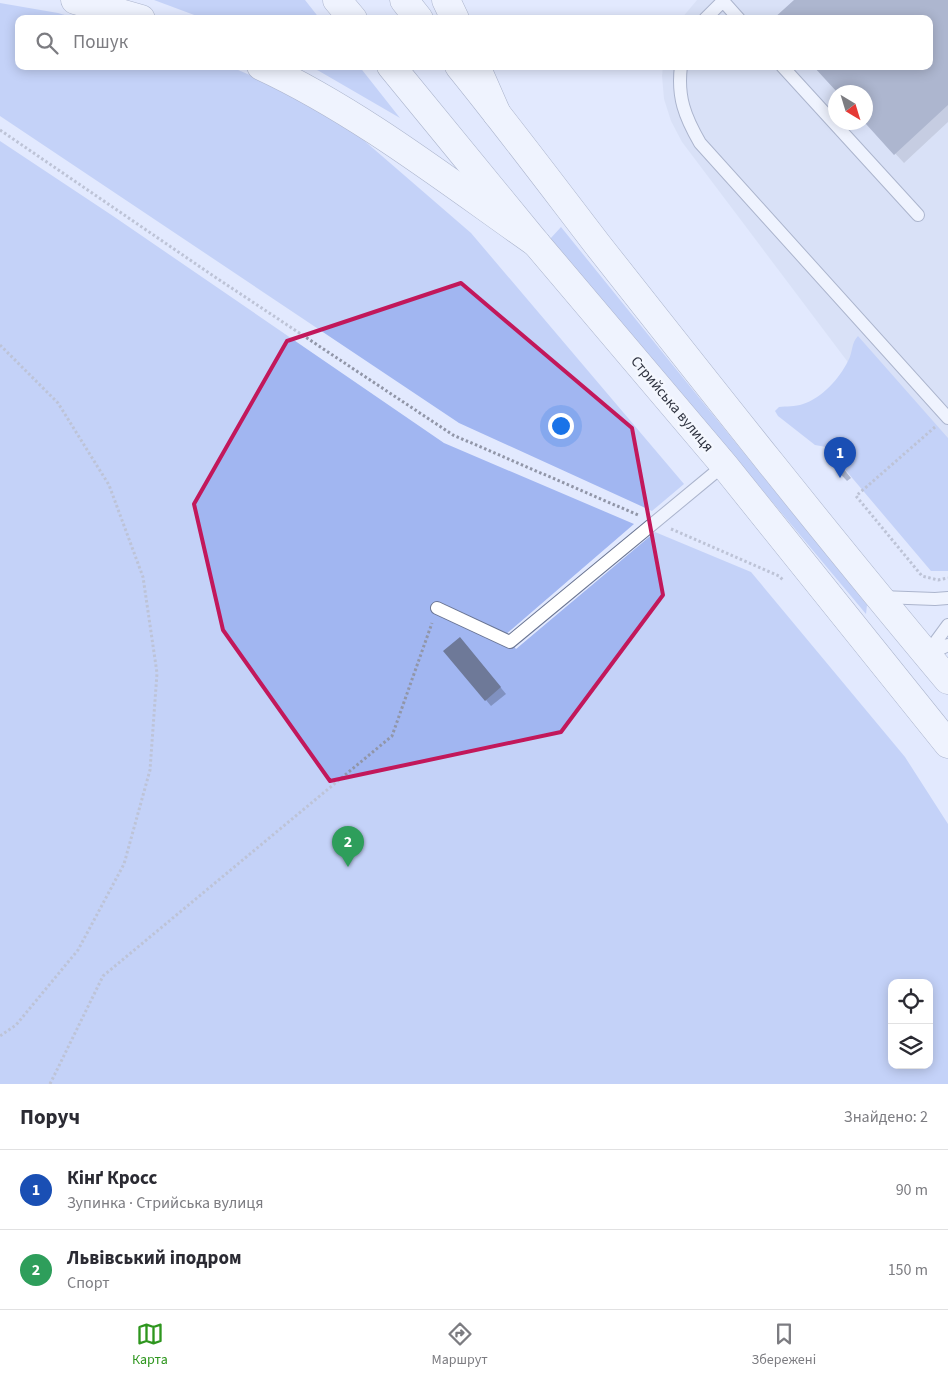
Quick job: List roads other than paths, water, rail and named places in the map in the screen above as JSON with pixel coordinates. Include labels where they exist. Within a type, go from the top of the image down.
[{"type":"main road","points":[[75,0],[127,15]]},
{"type":"main road","points":[[337,0],[350,15]]},
{"type":"main road","points":[[404,0],[417,15]]},
{"type":"main road","points":[[446,0],[453,15]]},
{"type":"main road","points":[[270,70],[292,80],[370,128],[536,244]]},
{"type":"main road","name":"Стрийська вулиця","points":[[394,70],[536,244],[724,465],[948,744]]},
{"type":"main road","points":[[461,70],[498,114],[595,242],[878,597],[937,650],[948,680]]},
{"type":"main road","points":[[478,70],[498,114]]},
{"type":"main road","points":[[895,680],[937,650]]},
{"type":"lane","points":[[709,15],[724,1],[736,15]]},
{"type":"lane","points":[[681,70],[680,95],[687,121],[700,143],[947,418]]},
{"type":"lane","points":[[786,70],[918,215]]},
{"type":"lane","points":[[437,608],[510,642],[724,465]]},
{"type":"lane","points":[[878,597],[935,600],[948,598]]},
{"type":"lane","points":[[937,650],[948,625]]},
{"type":"place","name":"Кінґ Кросс","points":[[840,478]]},
{"type":"place","name":"Львівський іподром","points":[[348,867]]}]
